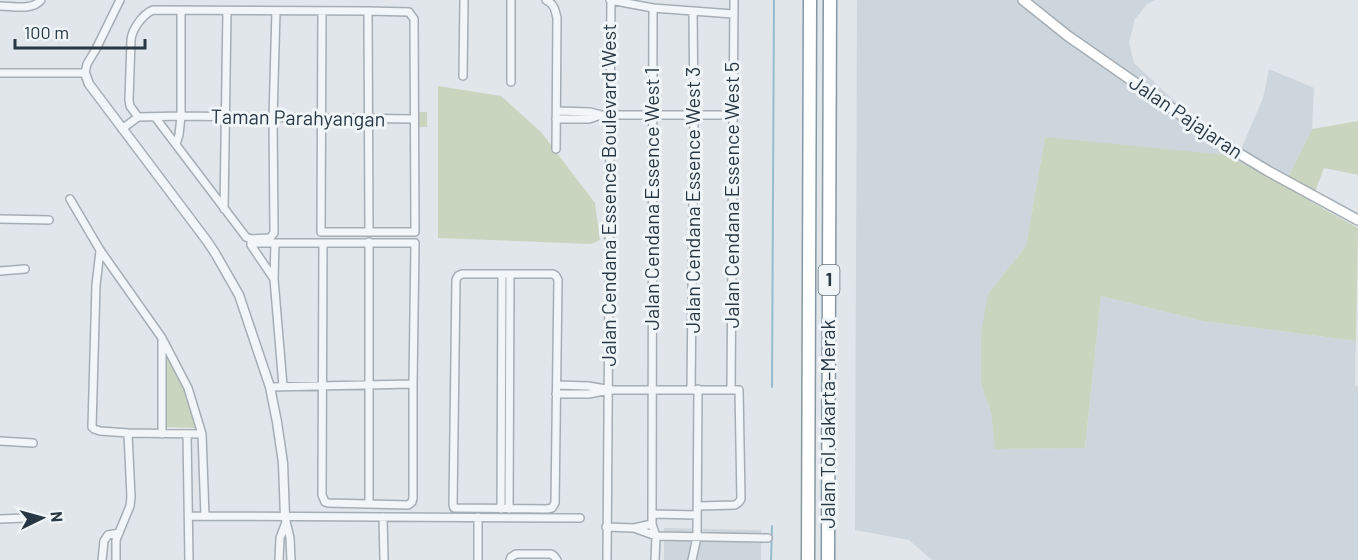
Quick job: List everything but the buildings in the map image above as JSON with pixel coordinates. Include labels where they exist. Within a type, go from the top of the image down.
[{"type":"highway","name":"Jalan Tol Jakarta–Merak","points":[[808,560],[810,0]]},
{"type":"highway","name":"Jalan Tol Jakarta–Merak","points":[[828,560],[830,0]]},
{"type":"main road","name":"Jalan Pajajaran","points":[[1023,0],[1068,36],[1220,142],[1268,171],[1358,219]]},
{"type":"street","points":[[0,6],[31,7],[41,0]]},
{"type":"street","points":[[120,0],[87,64],[86,73],[89,84],[202,235],[239,295],[270,387],[277,422],[283,463],[291,560]]},
{"type":"street","points":[[463,76],[464,0]]},
{"type":"street","points":[[511,0],[511,82]]},
{"type":"street","points":[[546,0],[555,9],[557,18],[556,149]]},
{"type":"street","points":[[610,0],[653,8],[733,14]]},
{"type":"street","name":"Jalan Cendana Essence Boulevard West","points":[[607,560],[610,0]]},
{"type":"street","name":"Jalan Cendana Essence West 5","points":[[731,389],[734,0]]},
{"type":"street","name":"Jalan Cendana Essence West 1","points":[[653,8],[651,390],[652,524],[656,536]]},
{"type":"street","points":[[122,129],[138,117],[130,106],[129,100],[132,33],[148,12],[153,10],[405,11],[409,12],[412,16],[415,232],[321,232],[322,11]]},
{"type":"street","points":[[176,144],[181,116],[181,10]]},
{"type":"street","points":[[224,209],[227,11]]},
{"type":"street","points":[[155,117],[248,238],[270,238],[274,233],[273,118],[276,11]]},
{"type":"street","points":[[368,11],[369,232]]},
{"type":"street","name":"Jalan Cendana Essence West 3","points":[[692,560],[697,537],[698,515],[693,12]]},
{"type":"street","points":[[0,73],[86,73]]},
{"type":"street","points":[[557,111],[590,112],[601,115],[733,115]]},
{"type":"street","points":[[556,119],[589,119],[601,115]]},
{"type":"street","name":"Taman Parahyangan","points":[[138,117],[414,119]]},
{"type":"street","points":[[70,198],[100,250],[162,338],[189,388],[202,434],[205,516]]},
{"type":"street","points":[[0,219],[49,220]]},
{"type":"street","points":[[369,242],[369,504]]},
{"type":"street","points":[[274,279],[251,243],[369,242],[415,243],[413,498],[408,505],[328,503],[324,500],[322,243]]},
{"type":"street","points":[[274,243],[274,279],[283,386]]},
{"type":"street","points":[[100,250],[96,285],[92,427],[96,430],[128,434],[202,434]]},
{"type":"street","points":[[0,271],[25,269]]},
{"type":"street","points":[[462,274],[553,274],[556,276],[558,280],[557,385],[555,503],[552,508],[454,508],[456,280],[458,276],[462,274]]},
{"type":"street","points":[[501,509],[501,384],[506,274]]},
{"type":"street","points":[[506,274],[510,384],[509,508]]},
{"type":"street","points":[[162,338],[162,434]]},
{"type":"street","points":[[270,387],[413,384]]},
{"type":"street","points":[[501,384],[510,384]]},
{"type":"street","points":[[557,385],[588,386],[608,390],[739,390],[741,499],[735,505],[698,506]]},
{"type":"street","points":[[556,394],[589,394],[608,390]]},
{"type":"street","points":[[116,560],[116,540],[130,506],[131,497],[128,434]]},
{"type":"street","points":[[187,434],[189,560]]},
{"type":"street","points":[[0,441],[33,443]]},
{"type":"street","points":[[652,514],[698,515]]},
{"type":"street","points":[[189,516],[286,520],[383,517],[580,518]]},
{"type":"street","points":[[383,517],[384,560]]},
{"type":"street","points":[[478,517],[478,560]]},
{"type":"street","points":[[0,519],[25,518]]},
{"type":"street","points":[[279,560],[280,538],[286,520]]},
{"type":"street","points":[[606,527],[634,528],[652,524]]},
{"type":"street","points":[[634,528],[656,536],[768,538]]},
{"type":"street","points":[[102,560],[104,542],[108,535],[119,533]]},
{"type":"street","points":[[655,560],[656,536]]},
{"type":"street","points":[[510,560],[516,554],[551,554],[557,560]]},
{"type":"shaded area","points":[[857,0],[1155,0],[1147,4],[1135,19],[1129,42],[1134,63],[1199,124],[1242,147],[1263,98],[1269,69],[1314,88],[1312,129],[1284,185],[1045,137],[1026,246],[988,294],[981,384],[991,412],[996,449],[1085,448],[1101,296],[1203,321],[1356,341],[1358,560],[932,560],[909,540],[855,530]]},
{"type":"shaded area","points":[[664,528],[761,530],[761,560],[664,560]]},
{"type":"green space","points":[[438,86],[501,96],[541,132],[595,203],[600,240],[591,244],[438,238]]},
{"type":"green space","points":[[417,112],[427,112],[427,127],[417,127]]},
{"type":"green space","points":[[1358,121],[1358,175],[1324,168],[1311,202],[1358,228],[1356,341],[1203,321],[1101,296],[1085,448],[995,449],[991,412],[981,384],[981,333],[988,294],[1026,246],[1045,137],[1226,155],[1284,185],[1312,129]]},
{"type":"green space","points":[[164,353],[167,354],[189,395],[197,426],[195,428],[166,427]]},
{"type":"waterway","points":[[772,387],[774,0]]},
{"type":"waterway","points":[[771,560],[772,526]]}]
